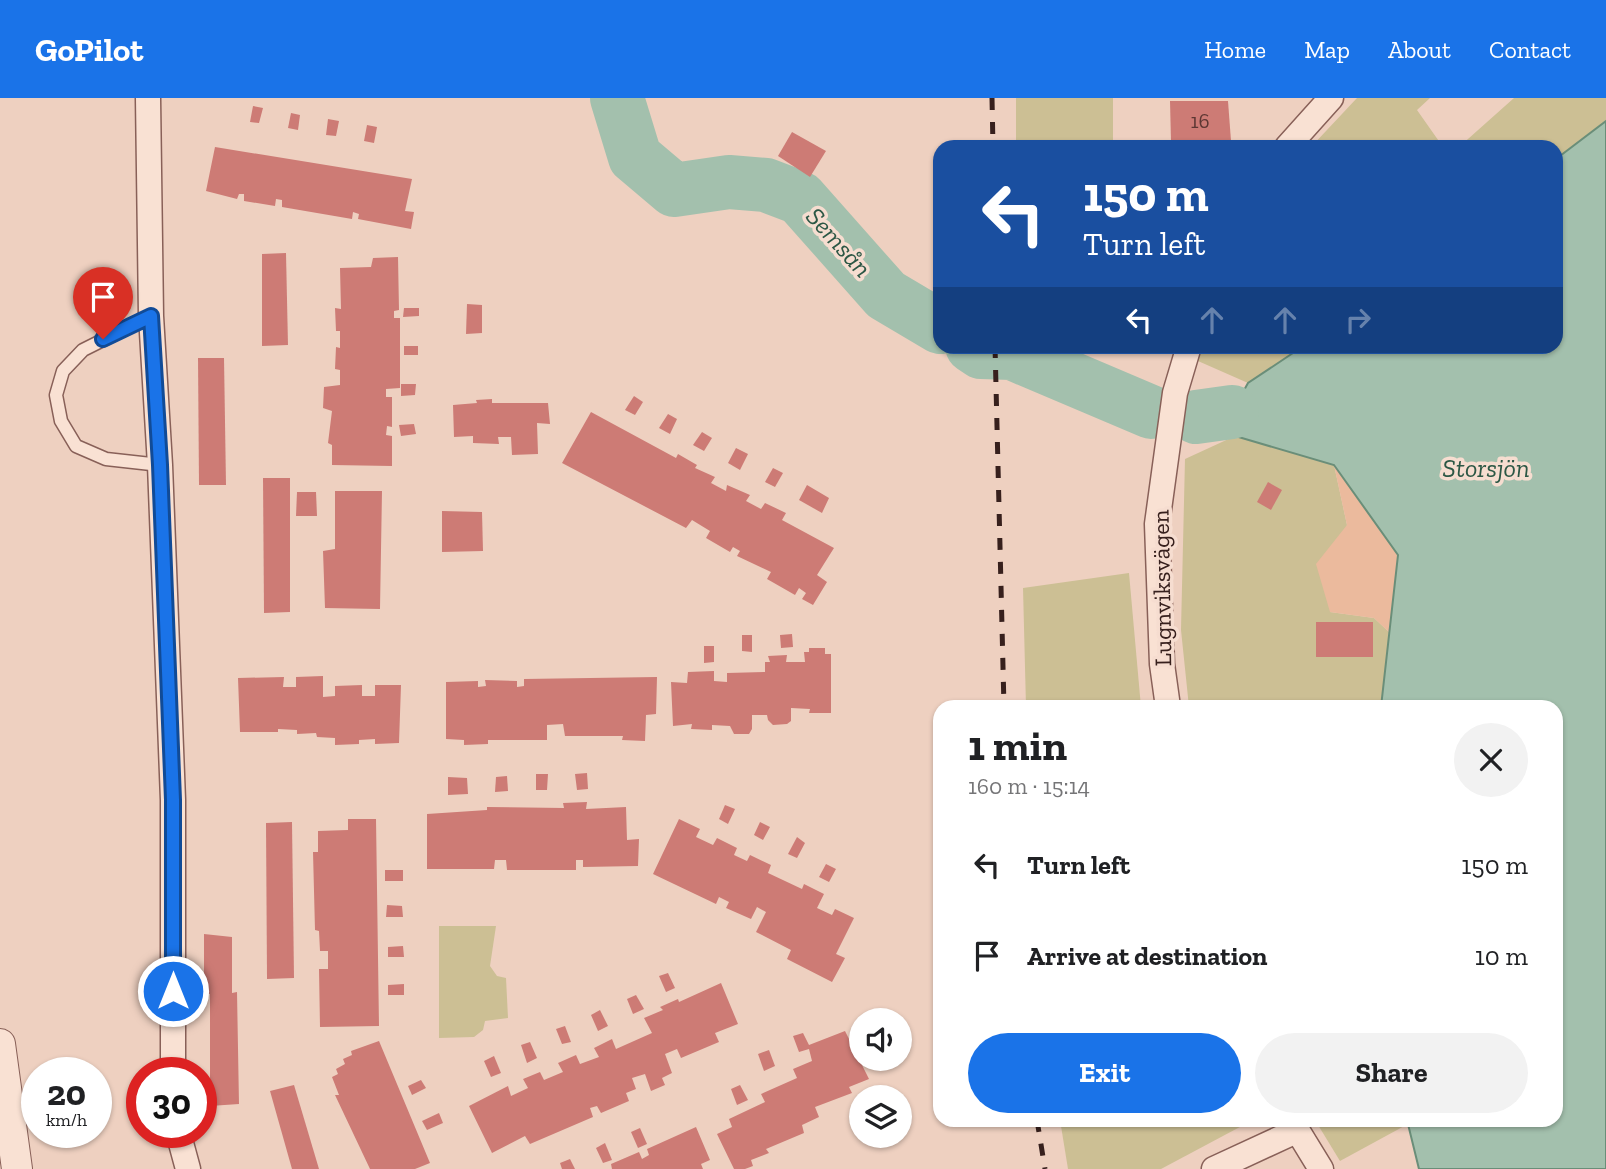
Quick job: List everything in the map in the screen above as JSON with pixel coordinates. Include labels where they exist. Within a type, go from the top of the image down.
[{"type":"street","points":[[148,98],[151,316],[160,465],[173,800],[173,1057]]},
{"type":"street","points":[[1293,140],[1331,98]]},
{"type":"street","name":"Lugnviksvägen","points":[[1167,700],[1162,664],[1157,524],[1175,393],[1187,354]]},
{"type":"street","points":[[0,1044],[17,1169]]},
{"type":"street","points":[[1214,1169],[1292,1127]]},
{"type":"street","points":[[1295,1127],[1321,1169]]},
{"type":"street","points":[[182,1148],[188,1169]]},
{"type":"lane","points":[[151,316],[83,350],[63,371],[56,395],[61,421],[76,446],[106,459],[160,465]]},
{"type":"shaded area","points":[[1016,98],[1113,98],[1113,140],[1016,140]]},
{"type":"shaded area","points":[[1357,98],[1430,98],[1417,110],[1438,140],[1318,140]]},
{"type":"shaded area","points":[[1514,98],[1606,98],[1606,121],[1563,154],[1563,140],[1467,140]]},
{"type":"shaded area","points":[[1200,354],[1292,354],[1248,383],[1198,361]]},
{"type":"shaded area","points":[[1235,436],[1334,465],[1347,525],[1330,612],[1374,618],[1389,632],[1382,700],[1188,700],[1181,630],[1185,459]]},
{"type":"shaded area","points":[[1129,573],[1140,700],[1026,700],[1023,588]]},
{"type":"shaded area","points":[[439,926],[496,926],[490,966],[497,976],[506,978],[508,1018],[485,1021],[483,1030],[474,1037],[439,1038]]},
{"type":"shaded area","points":[[1061,1127],[1240,1127],[1161,1169],[1068,1169]]},
{"type":"shaded area","points":[[1319,1127],[1402,1127],[1340,1161]]},
{"type":"sand","points":[[1334,465],[1398,555],[1389,632],[1374,618],[1330,612],[1316,564],[1347,525]]},
{"type":"water","name":"Storsjön","points":[[1606,121],[1606,1169],[1419,1169],[1409,1127],[1563,1127],[1563,700],[1382,700],[1398,555],[1334,465],[1235,436],[1232,412],[1248,383],[1292,354],[1563,354],[1563,154]]},
{"type":"building","points":[[1170,101],[1228,101],[1231,140],[1171,140]]},
{"type":"building","points":[[253,106],[263,108],[259,123],[250,122]]},
{"type":"building","points":[[291,113],[300,115],[298,130],[288,128]]},
{"type":"building","points":[[328,119],[339,121],[336,136],[326,135]]},
{"type":"building","points":[[367,125],[377,127],[374,143],[364,141]]},
{"type":"building","points":[[792,132],[826,151],[810,177],[778,156]]},
{"type":"building","points":[[215,147],[412,179],[405,211],[414,212],[411,229],[358,219],[359,214],[353,212],[352,219],[282,207],[282,200],[276,199],[275,206],[244,201],[244,194],[239,194],[237,199],[206,191]]},
{"type":"building","points":[[286,253],[288,345],[262,346],[262,254]]},
{"type":"building","points":[[398,257],[399,310],[394,311],[394,318],[400,318],[400,388],[386,389],[386,397],[392,397],[392,427],[387,426],[386,435],[392,436],[392,466],[332,465],[332,445],[328,443],[332,411],[323,408],[324,387],[340,385],[340,370],[335,369],[336,347],[340,348],[340,331],[336,331],[335,308],[341,309],[340,268],[371,267],[373,258]]},
{"type":"building","points":[[467,304],[482,305],[482,333],[466,334]]},
{"type":"building","points":[[404,308],[419,308],[419,316],[403,317]]},
{"type":"building","points":[[404,346],[418,346],[418,355],[404,355]]},
{"type":"building","points":[[198,358],[224,358],[226,485],[199,485]]},
{"type":"building","points":[[401,384],[416,384],[415,395],[401,396]]},
{"type":"building","points":[[634,396],[643,402],[635,415],[625,410]]},
{"type":"building","points":[[492,399],[492,403],[548,403],[550,424],[537,423],[538,454],[512,455],[511,437],[498,437],[499,444],[473,443],[473,436],[454,437],[453,405]]},
{"type":"building","points":[[591,412],[676,458],[678,454],[697,465],[695,468],[715,477],[711,483],[726,491],[727,485],[750,495],[746,501],[761,509],[765,503],[786,513],[782,520],[834,548],[817,575],[827,582],[813,605],[802,599],[806,593],[799,588],[795,595],[767,579],[771,572],[737,556],[740,551],[733,547],[730,552],[706,538],[710,531],[692,520],[686,528],[562,463]]},
{"type":"building","points":[[668,414],[677,419],[670,434],[659,428]]},
{"type":"building","points":[[414,424],[416,434],[401,436],[399,425]]},
{"type":"building","points":[[702,432],[712,438],[704,451],[693,445]]},
{"type":"building","points":[[736,448],[748,454],[740,470],[728,463]]},
{"type":"building","points":[[773,468],[783,473],[775,487],[765,482]]},
{"type":"building","points":[[263,478],[290,478],[290,612],[264,613]]},
{"type":"building","points":[[1268,482],[1282,490],[1271,510],[1257,502]]},
{"type":"building","points":[[807,485],[829,498],[822,513],[799,500]]},
{"type":"building","points":[[335,491],[382,491],[380,609],[325,608],[323,551],[335,549]]},
{"type":"building","points":[[297,492],[316,492],[317,516],[296,516]]},
{"type":"building","points":[[442,511],[482,512],[483,551],[442,552]]},
{"type":"building","points":[[1316,622],[1373,622],[1373,657],[1316,657]]},
{"type":"building","points":[[792,634],[793,647],[781,648],[780,635]]},
{"type":"building","points":[[742,635],[752,635],[752,652],[742,651]]},
{"type":"building","points":[[704,646],[714,646],[714,662],[704,663]]},
{"type":"building","points":[[809,648],[825,648],[825,654],[831,654],[831,713],[809,713],[810,709],[791,708],[791,721],[773,725],[767,715],[752,715],[752,729],[749,734],[734,734],[730,726],[712,725],[712,730],[691,729],[692,724],[673,726],[671,682],[687,683],[688,672],[714,671],[714,681],[727,682],[727,673],[765,672],[765,662],[770,662],[768,656],[787,655],[786,662],[805,662],[804,652],[809,652]]},
{"type":"building","points":[[323,676],[323,697],[335,696],[335,686],[362,685],[362,696],[375,696],[375,685],[401,685],[399,743],[375,744],[375,739],[359,740],[359,744],[335,745],[335,738],[317,737],[316,733],[297,734],[297,730],[240,732],[238,678],[284,677],[283,687],[296,687],[296,677]]},
{"type":"building","points":[[657,677],[656,714],[646,715],[645,741],[622,740],[623,736],[565,736],[563,724],[547,725],[547,740],[488,740],[488,744],[464,745],[464,740],[446,739],[446,682],[478,681],[478,687],[486,686],[485,680],[517,681],[517,687],[524,686],[524,679]]},
{"type":"building","points":[[587,773],[588,789],[577,790],[575,774]]},
{"type":"building","points":[[536,774],[548,774],[547,790],[536,790]]},
{"type":"building","points":[[507,776],[508,791],[495,792],[496,777]]},
{"type":"building","points":[[448,777],[467,778],[468,794],[448,795]]},
{"type":"building","points":[[587,802],[586,809],[626,807],[627,840],[639,839],[638,866],[583,867],[583,860],[576,860],[576,870],[507,870],[506,860],[495,860],[494,869],[427,869],[427,814],[487,810],[487,807],[564,808],[563,803]]},
{"type":"building","points":[[725,805],[735,809],[728,824],[719,819]]},
{"type":"building","points":[[348,819],[376,819],[379,1026],[320,1027],[319,969],[328,969],[328,951],[320,951],[319,931],[315,930],[313,852],[318,852],[318,831],[348,830]]},
{"type":"building","points":[[679,819],[700,829],[696,837],[713,845],[717,838],[737,848],[734,855],[747,861],[750,855],[771,865],[768,873],[802,889],[804,884],[824,894],[817,908],[832,915],[835,909],[854,918],[836,954],[845,958],[832,982],[787,959],[791,950],[756,932],[766,912],[757,907],[751,919],[726,908],[729,902],[719,897],[716,904],[653,874]]},
{"type":"building","points":[[292,822],[294,978],[267,979],[266,823]]},
{"type":"building","points":[[760,822],[770,827],[763,840],[754,835]]},
{"type":"building","points":[[797,837],[805,843],[797,858],[788,854]]},
{"type":"building","points":[[826,864],[836,869],[829,882],[819,877]]},
{"type":"building","points":[[385,870],[403,870],[403,881],[385,881]]},
{"type":"building","points":[[387,905],[402,906],[403,917],[386,917]]},
{"type":"building","points":[[204,934],[232,937],[232,993],[237,992],[239,1104],[217,1106],[217,1057],[210,1057],[210,994],[204,993]]},
{"type":"building","points":[[403,946],[404,957],[388,957],[388,947]]},
{"type":"building","points":[[668,973],[675,988],[666,992],[659,976]]},
{"type":"building","points":[[721,983],[738,1024],[715,1033],[719,1042],[681,1058],[677,1049],[665,1054],[672,1073],[662,1078],[665,1085],[651,1091],[645,1074],[632,1078],[636,1089],[626,1093],[629,1101],[601,1113],[597,1106],[590,1108],[593,1117],[530,1144],[525,1136],[492,1153],[469,1106],[508,1086],[511,1096],[528,1088],[523,1079],[540,1072],[544,1080],[563,1072],[558,1063],[576,1055],[580,1064],[599,1057],[594,1048],[612,1039],[616,1049],[652,1033],[644,1018],[663,1010],[660,1007],[678,999],[679,1002]]},
{"type":"building","points":[[404,984],[404,995],[388,995],[388,985]]},
{"type":"building","points":[[636,995],[644,1009],[633,1014],[627,999]]},
{"type":"building","points":[[600,1010],[608,1026],[598,1031],[591,1015]]},
{"type":"building","points":[[565,1026],[571,1042],[562,1044],[556,1029]]},
{"type":"building","points":[[845,1031],[849,1039],[849,1071],[865,1071],[869,1079],[849,1085],[849,1094],[815,1107],[819,1117],[802,1125],[804,1133],[766,1149],[769,1153],[751,1160],[753,1166],[734,1169],[717,1134],[732,1127],[729,1119],[765,1102],[761,1094],[797,1078],[793,1069],[812,1061],[809,1049],[799,1052],[793,1036],[803,1033],[809,1045]]},
{"type":"building","points":[[379,1041],[430,1163],[415,1169],[370,1169],[335,1095],[339,1095],[332,1077],[338,1074],[336,1069],[345,1064],[343,1059],[352,1055],[351,1051]]},
{"type":"building","points":[[530,1042],[537,1058],[527,1063],[521,1045]]},
{"type":"building","points":[[769,1050],[775,1066],[764,1071],[758,1054]]},
{"type":"building","points":[[494,1056],[501,1073],[491,1077],[484,1061]]},
{"type":"building","points":[[421,1080],[426,1088],[412,1095],[408,1086]]},
{"type":"building","points":[[294,1085],[319,1169],[292,1169],[270,1091]]},
{"type":"building","points":[[740,1085],[748,1100],[737,1105],[731,1089]]},
{"type":"building","points":[[439,1113],[443,1123],[427,1130],[422,1121]]},
{"type":"building","points":[[696,1127],[710,1160],[701,1164],[703,1169],[612,1169],[611,1164],[639,1152],[642,1159],[649,1155],[647,1149]]},
{"type":"building","points":[[640,1128],[647,1144],[638,1148],[631,1132]]},
{"type":"building","points":[[605,1143],[612,1160],[603,1163],[596,1148]]},
{"type":"building","points":[[570,1159],[575,1169],[562,1169],[560,1163]]},
{"type":"waterway","name":"Semsån","points":[[617,98],[635,157],[674,190],[729,182],[766,185],[800,198],[886,295],[933,323]]},
{"type":"waterway","name":"Semsån","points":[[1014,354],[1151,412]]},
{"type":"waterway","name":"Semsån","points":[[1196,417],[1232,412]]},
{"type":"railway","points":[[992,98],[993,140]]},
{"type":"railway","points":[[995,354],[1004,700]]},
{"type":"railway","points":[[1038,1127],[1045,1169]]},
{"type":"route","points":[[103,339],[151,316],[160,465],[173,800],[173,991]]}]
